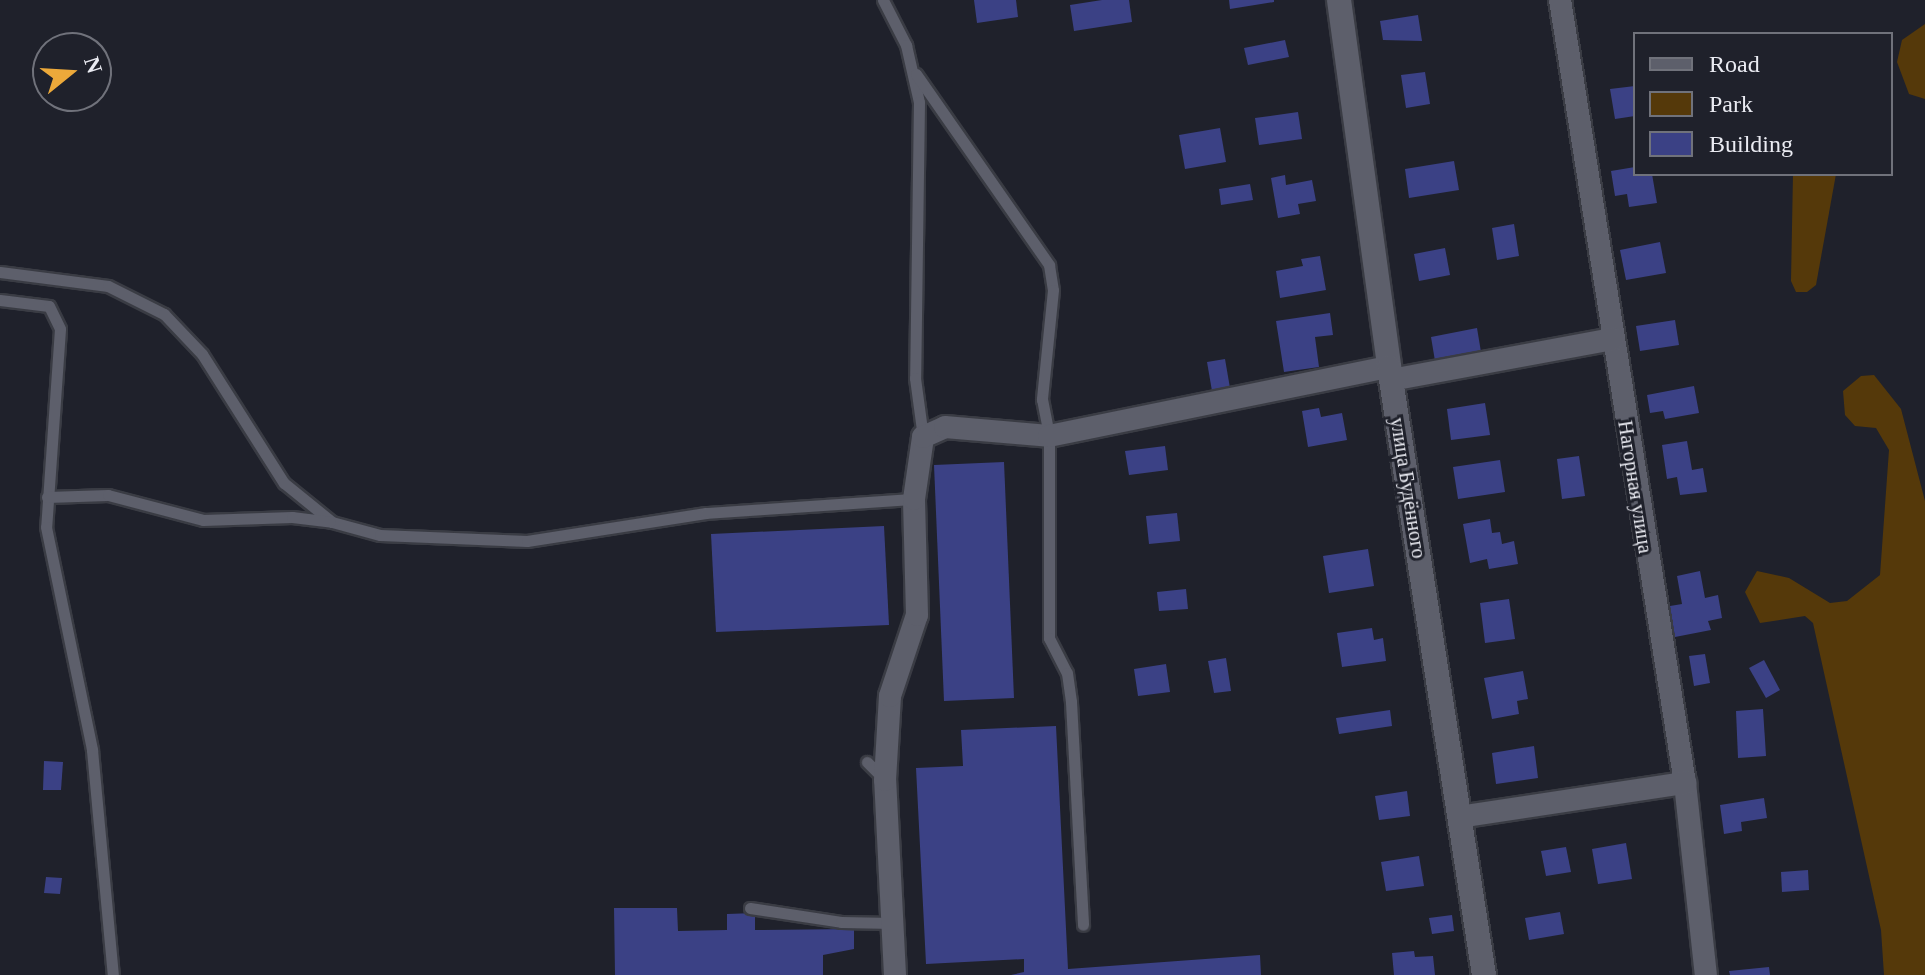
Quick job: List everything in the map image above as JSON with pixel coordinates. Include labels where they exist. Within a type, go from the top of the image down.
[{"type":"main road","name":"улица Будённого","points":[[1339,0],[1390,374],[1484,975]]},
{"type":"street","name":"Нагорная улица","points":[[1560,0],[1685,783],[1706,975]]},
{"type":"street","points":[[895,975],[885,780],[890,696],[917,615],[914,499],[923,437],[945,427],[1049,436],[1390,374],[1613,339]]},
{"type":"street","points":[[1459,817],[1685,783]]},
{"type":"lane","points":[[883,0],[916,74],[1049,265],[1053,290],[1042,399],[1049,436],[1049,638],[1067,673],[1071,702],[1083,925]]},
{"type":"lane","points":[[916,74],[915,378],[923,437]]},
{"type":"lane","points":[[0,272],[108,286],[164,314],[202,354],[284,483],[332,522]]},
{"type":"lane","points":[[0,300],[49,306],[60,329],[47,497],[51,565],[82,683],[92,750],[113,975]]},
{"type":"lane","points":[[47,497],[108,495],[203,520],[292,517],[332,522],[380,535],[486,543],[706,513],[914,499]]},
{"type":"lane","points":[[867,762],[885,780]]},
{"type":"lane","points":[[750,908],[841,922],[893,923]]},
{"type":"green space","points":[[1925,24],[1925,99],[1909,94],[1897,62],[1902,40]]},
{"type":"green space","points":[[1793,176],[1836,176],[1816,285],[1807,292],[1796,292],[1791,281]]},
{"type":"green space","points":[[1874,375],[1901,409],[1925,501],[1925,975],[1884,975],[1881,930],[1813,623],[1805,616],[1760,623],[1745,592],[1757,571],[1789,578],[1830,603],[1847,601],[1880,575],[1889,450],[1876,428],[1855,426],[1845,415],[1843,391],[1861,376]]},
{"type":"building","points":[[974,0],[1016,0],[1018,17],[977,23]]},
{"type":"building","points":[[1129,0],[1132,22],[1074,31],[1070,5]]},
{"type":"building","points":[[1229,0],[1274,0],[1274,2],[1230,9]]},
{"type":"building","points":[[1418,15],[1422,41],[1383,40],[1380,21]]},
{"type":"building","points":[[1285,40],[1289,57],[1248,65],[1244,48]]},
{"type":"building","points":[[1425,72],[1430,104],[1406,108],[1401,75]]},
{"type":"building","points":[[1633,86],[1633,116],[1615,119],[1610,89]]},
{"type":"building","points":[[1298,112],[1302,139],[1259,145],[1255,118]]},
{"type":"building","points":[[1220,128],[1226,162],[1185,169],[1179,135]]},
{"type":"building","points":[[1454,161],[1459,190],[1409,198],[1405,169]]},
{"type":"building","points":[[1633,167],[1633,176],[1652,176],[1657,203],[1629,207],[1627,194],[1615,196],[1611,171]]},
{"type":"building","points":[[1285,175],[1286,185],[1312,180],[1316,201],[1298,204],[1300,214],[1278,218],[1271,178]]},
{"type":"building","points":[[1250,184],[1253,200],[1221,205],[1219,189]]},
{"type":"building","points":[[1514,224],[1519,256],[1497,260],[1492,228]]},
{"type":"building","points":[[1660,242],[1666,273],[1626,280],[1620,250]]},
{"type":"building","points":[[1445,248],[1450,275],[1419,281],[1414,254]]},
{"type":"building","points":[[1320,256],[1326,290],[1280,298],[1276,271],[1303,266],[1301,259]]},
{"type":"building","points":[[1330,313],[1333,335],[1315,337],[1319,367],[1284,372],[1276,321]]},
{"type":"building","points":[[1675,320],[1679,345],[1640,351],[1636,326]]},
{"type":"building","points":[[1477,328],[1481,352],[1435,361],[1431,337]]},
{"type":"building","points":[[1225,359],[1230,388],[1212,391],[1207,362]]},
{"type":"building","points":[[1694,386],[1699,413],[1665,419],[1663,411],[1650,413],[1647,395]]},
{"type":"building","points":[[1485,403],[1490,435],[1451,440],[1447,409]]},
{"type":"building","points":[[1319,408],[1321,417],[1342,413],[1347,440],[1308,447],[1302,411]]},
{"type":"building","points":[[1687,441],[1692,470],[1703,468],[1707,492],[1680,495],[1677,477],[1667,479],[1662,445]]},
{"type":"building","points":[[1165,446],[1168,470],[1129,475],[1125,451]]},
{"type":"building","points":[[1579,456],[1585,496],[1562,499],[1557,459]]},
{"type":"building","points":[[1500,460],[1505,492],[1458,499],[1453,467]]},
{"type":"building","points":[[1004,462],[1014,698],[944,701],[934,465]]},
{"type":"building","points":[[1177,513],[1180,541],[1149,544],[1146,516]]},
{"type":"building","points":[[1490,519],[1492,533],[1500,532],[1502,544],[1514,541],[1518,564],[1489,569],[1487,559],[1470,563],[1463,524]]},
{"type":"building","points":[[884,526],[889,625],[716,632],[711,534]]},
{"type":"building","points":[[1368,549],[1374,586],[1329,593],[1323,556]]},
{"type":"building","points":[[1700,571],[1705,598],[1718,595],[1722,618],[1708,621],[1711,630],[1675,637],[1670,606],[1682,604],[1677,576]]},
{"type":"building","points":[[1186,589],[1188,609],[1159,611],[1157,592]]},
{"type":"building","points":[[1509,599],[1515,639],[1485,643],[1480,603]]},
{"type":"building","points":[[1372,628],[1374,640],[1383,638],[1386,661],[1342,667],[1337,633]]},
{"type":"building","points":[[1705,654],[1710,683],[1694,686],[1689,656]]},
{"type":"building","points":[[1226,658],[1231,691],[1214,693],[1208,661]]},
{"type":"building","points":[[1764,660],[1780,690],[1766,698],[1749,668]]},
{"type":"building","points":[[1166,664],[1170,692],[1138,696],[1134,669]]},
{"type":"building","points":[[1523,671],[1528,699],[1517,701],[1519,714],[1492,719],[1484,678]]},
{"type":"building","points":[[1763,709],[1766,756],[1738,758],[1736,711]]},
{"type":"building","points":[[1390,710],[1392,726],[1339,734],[1336,718]]},
{"type":"building","points":[[1056,726],[1068,969],[1260,955],[1261,975],[1011,975],[1024,972],[1024,959],[926,964],[916,768],[963,766],[961,730]]},
{"type":"building","points":[[1534,746],[1538,778],[1496,784],[1492,753]]},
{"type":"building","points":[[44,761],[63,762],[61,790],[43,790]]},
{"type":"building","points":[[1407,791],[1410,816],[1379,820],[1375,796]]},
{"type":"building","points":[[1764,798],[1767,818],[1741,822],[1742,831],[1724,834],[1720,805]]},
{"type":"building","points":[[1626,843],[1632,879],[1598,884],[1592,849]]},
{"type":"building","points":[[1566,847],[1571,872],[1546,876],[1541,851]]},
{"type":"building","points":[[1419,856],[1424,886],[1386,891],[1381,862]]},
{"type":"building","points":[[1808,870],[1809,890],[1782,892],[1781,872]]},
{"type":"building","points":[[46,877],[62,878],[60,894],[44,893]]},
{"type":"building","points":[[614,908],[677,908],[678,931],[727,930],[727,914],[755,913],[755,930],[854,929],[854,949],[823,955],[823,975],[615,975]]},
{"type":"building","points":[[1560,912],[1564,934],[1529,940],[1525,918]]},
{"type":"building","points":[[1452,915],[1454,931],[1432,934],[1429,918]]},
{"type":"building","points":[[1414,951],[1415,957],[1433,956],[1435,975],[1394,975],[1392,953]]},
{"type":"building","points":[[1769,967],[1770,975],[1730,975],[1729,971]]}]
